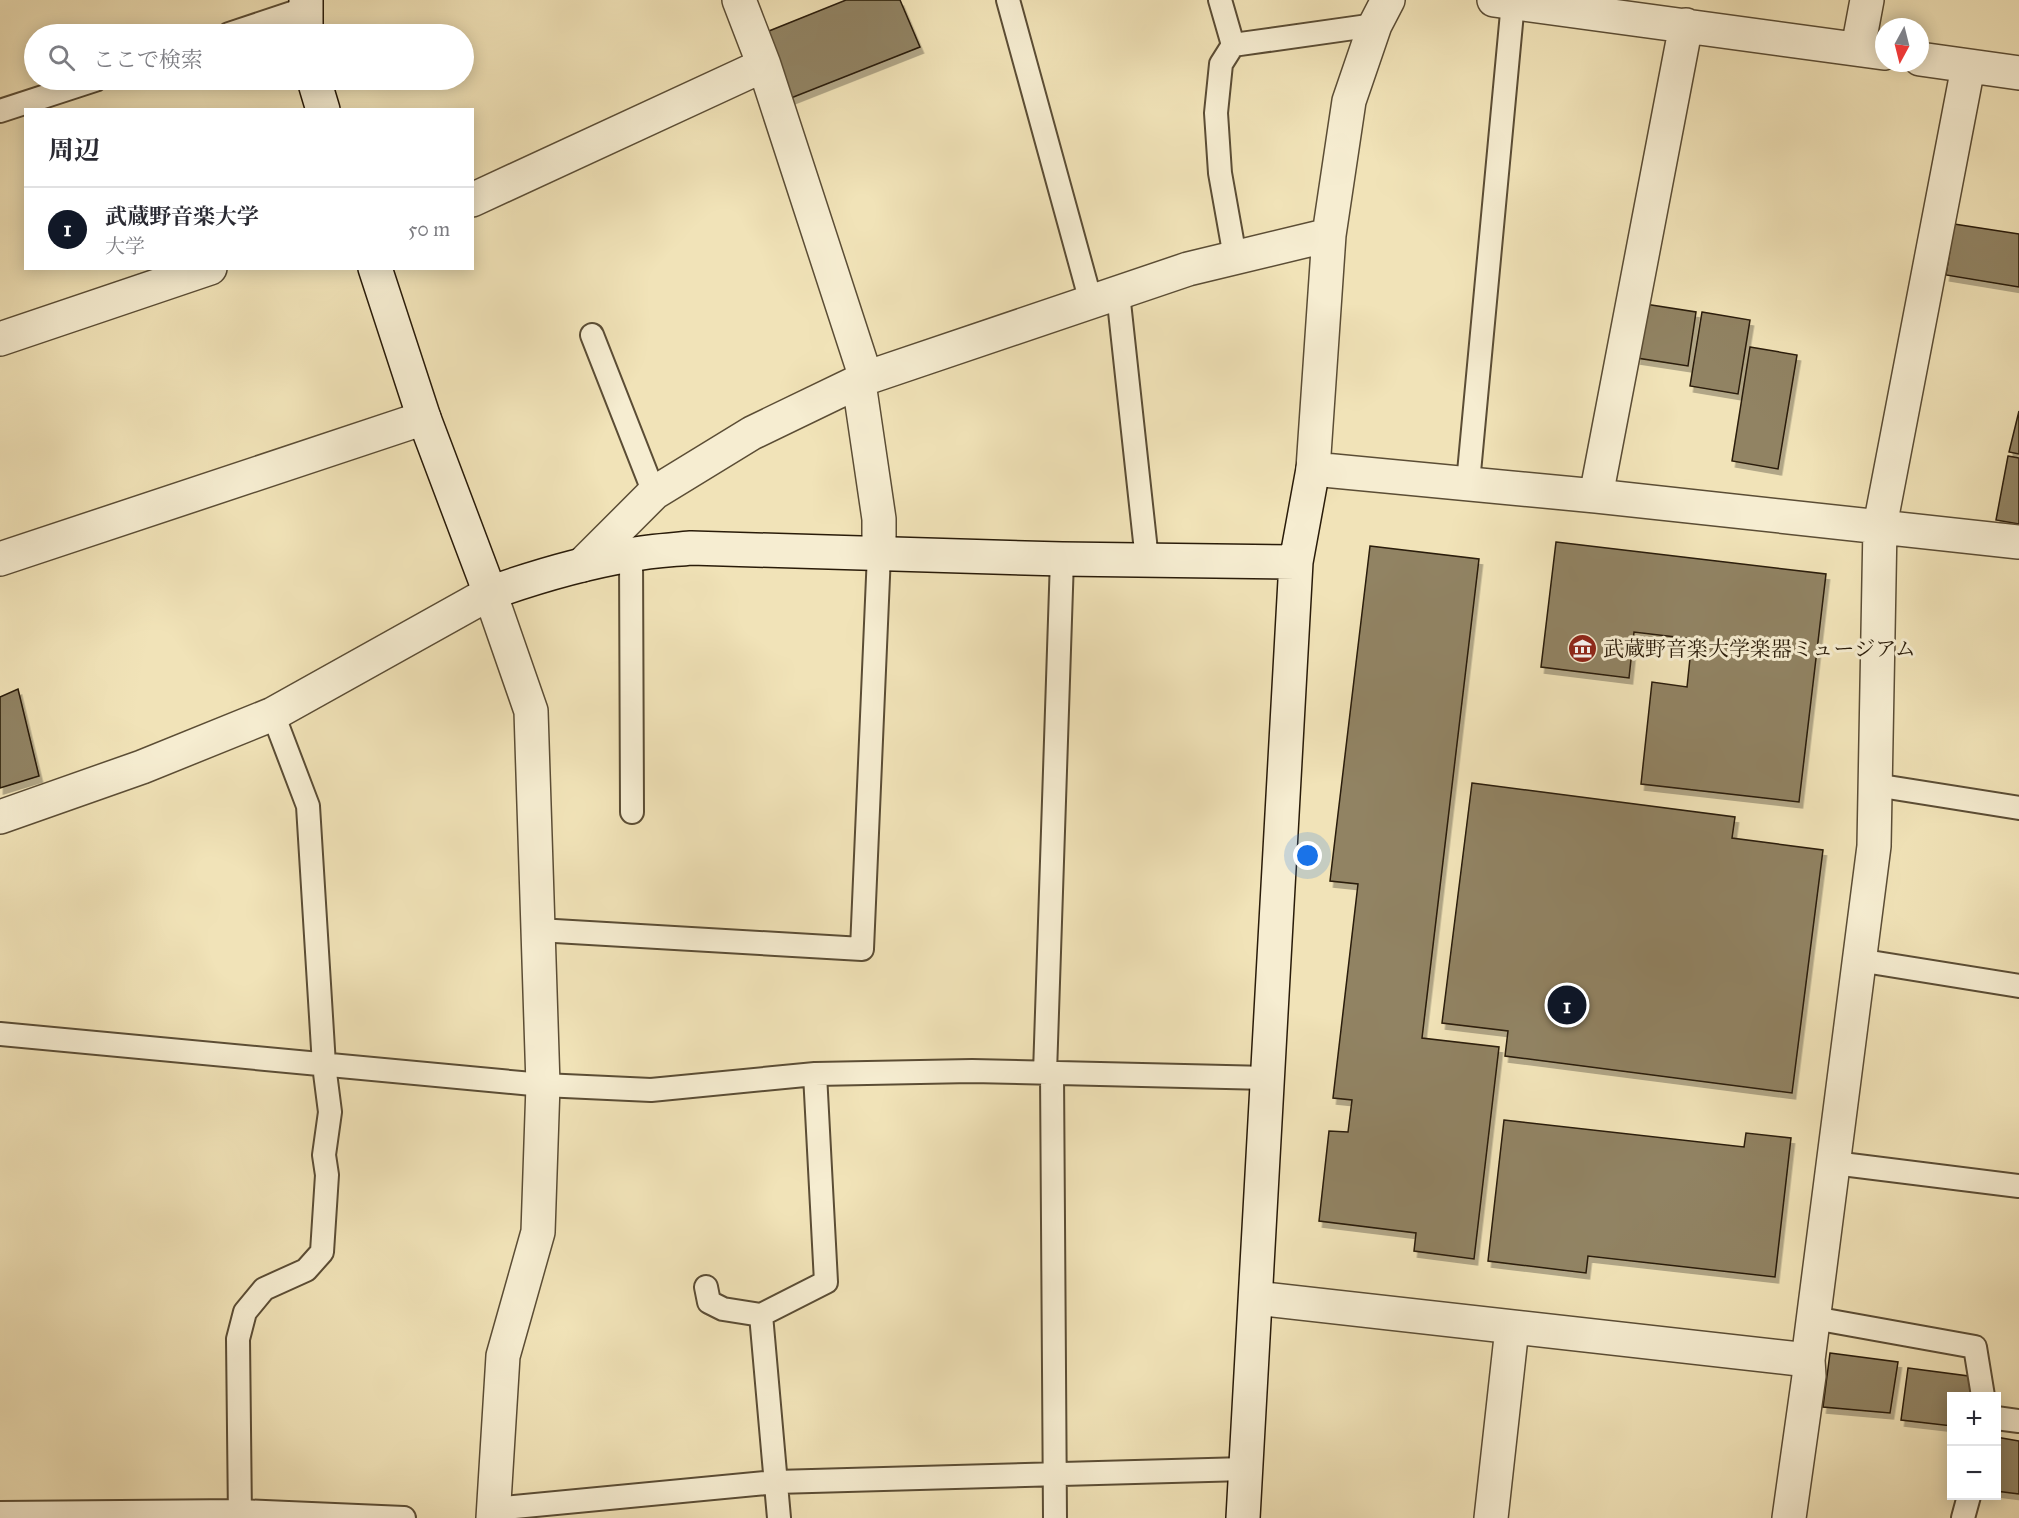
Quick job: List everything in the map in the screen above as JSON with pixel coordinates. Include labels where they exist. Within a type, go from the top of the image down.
[{"type":"street","points":[[739,0],[764,65],[863,381],[879,519],[879,554]]},
{"type":"street","points":[[1504,1],[1871,50],[1867,0]]},
{"type":"street","points":[[1243,1518],[1296,562],[1313,469],[1329,235],[1349,101],[1382,13]]},
{"type":"street","points":[[1596,496],[1686,25]]},
{"type":"street","points":[[1929,60],[2019,73]]},
{"type":"street","points":[[474,199],[764,65]]},
{"type":"street","points":[[1789,1518],[1809,1376],[1808,1360],[1874,846],[1880,526],[1968,67]]},
{"type":"street","points":[[317,90],[322,108]]},
{"type":"street","points":[[582,565],[654,492],[752,433],[863,381],[1188,268],[1329,235]]},
{"type":"street","points":[[0,339],[204,270]]},
{"type":"street","points":[[376,270],[424,418],[490,593],[531,711],[543,1085],[538,1232],[503,1356],[493,1514]]},
{"type":"street","points":[[0,559],[424,418]]},
{"type":"street","points":[[1313,469],[1596,496],[2019,542]]},
{"type":"street","points":[[0,817],[142,767],[273,714],[490,593],[582,565],[631,554],[691,548],[1062,559],[1296,562]]},
{"type":"street","points":[[1256,1298],[1808,1360]]},
{"type":"street","points":[[1491,1518],[1512,1328]]},
{"type":"lane","points":[[1008,0],[1105,297],[1147,560]]},
{"type":"lane","points":[[1220,0],[1233,45]]},
{"type":"lane","points":[[1468,483],[1504,1]]},
{"type":"lane","points":[[1235,256],[1220,173],[1216,113],[1221,64],[1233,45],[1382,13]]},
{"type":"lane","points":[[269,24],[305,15]]},
{"type":"lane","points":[[0,111],[64,90]]},
{"type":"lane","points":[[592,335],[654,492]]},
{"type":"lane","points":[[631,554],[632,812]]},
{"type":"lane","points":[[538,930],[862,949],[879,554]]},
{"type":"lane","points":[[1055,1518],[1048,1073],[1062,559]]},
{"type":"lane","points":[[240,1515],[238,1339],[245,1312],[264,1289],[306,1270],[322,1251],[327,1175],[324,1155],[330,1112],[324,1065],[308,806],[273,714]]},
{"type":"lane","points":[[1875,785],[2019,808]]},
{"type":"lane","points":[[1858,960],[2019,986]]},
{"type":"lane","points":[[0,1034],[543,1085],[651,1090],[815,1074],[972,1071],[1268,1078]]},
{"type":"lane","points":[[706,1287],[709,1302],[723,1309],[761,1315],[826,1282],[815,1074]]},
{"type":"lane","points":[[1834,1163],[2019,1186]]},
{"type":"lane","points":[[761,1315],[779,1518]]},
{"type":"lane","points":[[1814,1318],[1975,1347],[1982,1392]]},
{"type":"lane","points":[[2001,1418],[2019,1420]]},
{"type":"lane","points":[[493,1514],[776,1482],[1245,1469]]},
{"type":"lane","points":[[1963,1518],[1968,1500]]},
{"type":"lane","points":[[0,1513],[404,1518]]},
{"type":"building","points":[[846,0],[900,0],[920,47],[791,98],[764,33]]},
{"type":"building","points":[[1954,224],[2019,234],[2019,287],[1946,275]]},
{"type":"building","points":[[1645,304],[1696,312],[1688,366],[1637,358]]},
{"type":"building","points":[[1702,312],[1750,320],[1738,394],[1690,386]]},
{"type":"building","points":[[1750,347],[1797,355],[1778,469],[1732,461]]},
{"type":"building","points":[[2019,411],[2019,454],[2009,452]]},
{"type":"building","points":[[2008,456],[2019,458],[2019,524],[1996,520]]},
{"type":"building","points":[[1556,542],[1826,574],[1799,802],[1641,784],[1652,682],[1687,687],[1692,639],[1634,632],[1629,678],[1541,667]]},
{"type":"building","points":[[1370,546],[1479,559],[1422,1038],[1499,1047],[1474,1259],[1414,1251],[1416,1233],[1319,1221],[1329,1131],[1348,1132],[1352,1100],[1333,1098],[1358,884],[1330,881]]},
{"type":"building","points":[[18,689],[39,776],[0,788],[0,697]]},
{"type":"building","points":[[1472,783],[1735,817],[1732,838],[1823,850],[1792,1093],[1505,1056],[1508,1031],[1442,1023]]},
{"type":"building","points":[[1504,1120],[1744,1147],[1746,1133],[1791,1138],[1775,1277],[1588,1256],[1586,1273],[1488,1261]]},
{"type":"building","points":[[1830,1353],[1898,1362],[1890,1413],[1823,1407]]},
{"type":"building","points":[[1908,1368],[1976,1377],[1974,1392],[1947,1392],[1947,1425],[1901,1420]]},
{"type":"building","points":[[2001,1438],[2019,1441],[2019,1494],[2001,1492]]},
{"type":"place","name":"武蔵野音楽大学楽器ミュージアム","points":[[1582,649]]},
{"type":"place","name":"武蔵野音楽大学","points":[[1567,1005]]}]
